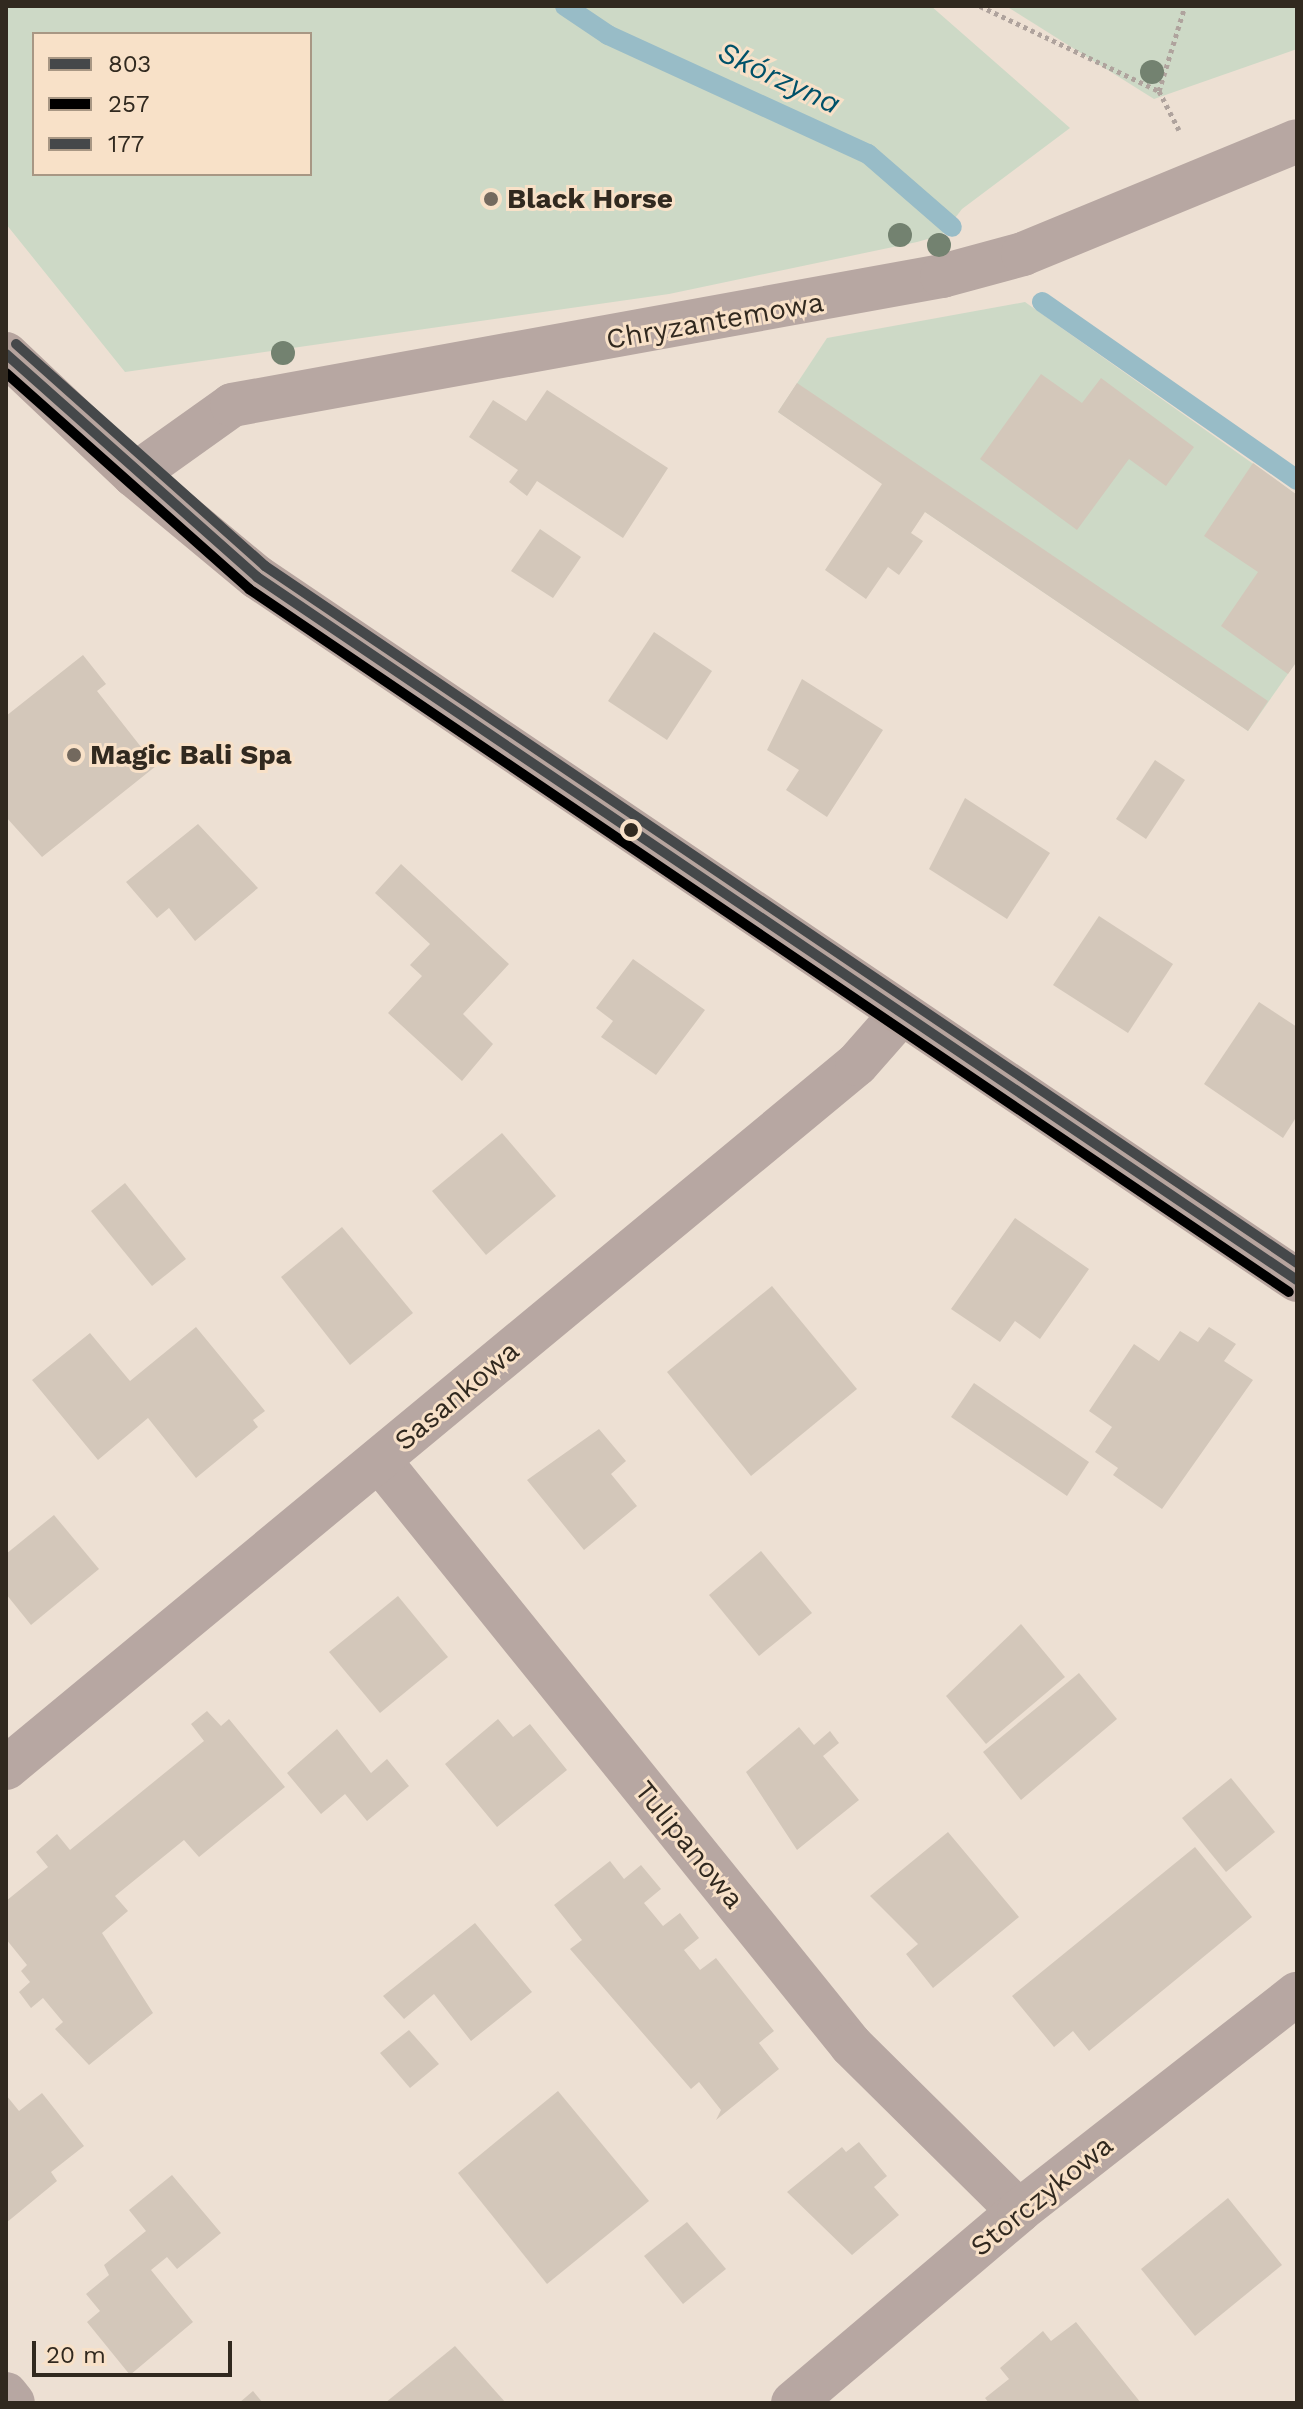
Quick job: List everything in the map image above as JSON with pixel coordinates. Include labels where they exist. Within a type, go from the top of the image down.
[{"type":"street","name":"Chryzantemowa","points":[[134,475],[232,405],[942,276],[1023,254],[1297,141]]},
{"type":"street","points":[[6,354],[134,475],[257,577],[900,1015],[1297,1280]]},
{"type":"street","name":"Sasankowa","points":[[6,1768],[857,1064],[900,1015]]},
{"type":"street","name":"Tulipanowa","points":[[379,1460],[851,2045],[1019,2211]]},
{"type":"street","name":"Storczykowa","points":[[793,2403],[1019,2211],[1297,1994]]},
{"type":"street","points":[[6,2394],[13,2403]]},
{"type":"path","points":[[980,6],[1159,91],[1205,181]]},
{"type":"path","points":[[1159,91],[1185,6]]},
{"type":"green space","name":"Black Horse","points":[[6,6],[931,6],[1070,128],[962,209],[942,235],[917,242],[669,294],[125,372],[6,224]]},
{"type":"green space","points":[[1006,6],[1297,6],[1297,49],[1154,99]]},
{"type":"green space","points":[[1025,302],[1297,495],[1297,661],[1248,731],[778,412],[827,338]]},
{"type":"building","points":[[1041,374],[1082,403],[1101,378],[1194,447],[1166,486],[1129,459],[1077,530],[980,459]]},
{"type":"building","points":[[797,383],[1268,701],[1248,731],[925,512],[911,533],[923,541],[899,575],[888,567],[866,599],[825,570],[882,484],[778,412]]},
{"type":"building","points":[[547,390],[668,468],[623,538],[537,481],[527,496],[509,482],[518,470],[469,437],[493,400],[526,421]]},
{"type":"building","points":[[1253,463],[1297,495],[1297,661],[1288,674],[1221,626],[1258,572],[1204,536]]},
{"type":"building","points":[[540,529],[581,557],[553,598],[511,571]]},
{"type":"building","points":[[654,632],[712,671],[667,740],[608,701]]},
{"type":"building","points":[[83,655],[106,684],[97,691],[156,766],[42,857],[6,817],[6,716]]},
{"type":"building","points":[[802,679],[883,730],[827,817],[786,790],[799,770],[767,750]]},
{"type":"building","points":[[1155,760],[1185,780],[1146,839],[1116,819]]},
{"type":"building","points":[[965,798],[1050,853],[1007,919],[929,869]]},
{"type":"building","points":[[198,824],[258,888],[195,941],[169,908],[157,918],[126,882]]},
{"type":"building","points":[[401,864],[509,964],[463,1014],[493,1044],[462,1081],[388,1013],[422,976],[410,965],[430,944],[375,893]]},
{"type":"building","points":[[1099,916],[1173,964],[1128,1033],[1053,985]]},
{"type":"building","points":[[633,959],[705,1010],[656,1075],[601,1037],[613,1021],[596,1008]]},
{"type":"building","points":[[1259,1002],[1297,1027],[1297,1116],[1283,1138],[1204,1084]]},
{"type":"building","points":[[502,1133],[556,1196],[486,1255],[432,1191]]},
{"type":"building","points":[[125,1183],[186,1259],[152,1286],[91,1211]]},
{"type":"building","points":[[1015,1218],[1089,1269],[1040,1339],[1015,1321],[1000,1342],[951,1309]]},
{"type":"building","points":[[342,1227],[413,1313],[350,1365],[281,1277]]},
{"type":"building","points":[[772,1286],[857,1389],[751,1476],[667,1372]]},
{"type":"building","points":[[196,1327],[265,1411],[253,1420],[258,1427],[196,1478],[148,1418],[98,1460],[32,1380],[90,1333],[130,1381]]},
{"type":"building","points":[[1209,1327],[1236,1344],[1224,1361],[1253,1380],[1162,1509],[1113,1475],[1118,1468],[1095,1452],[1112,1427],[1089,1411],[1134,1344],[1159,1361],[1180,1331],[1198,1342]]},
{"type":"building","points":[[974,1383],[1089,1462],[1067,1496],[951,1417]]},
{"type":"building","points":[[599,1429],[626,1461],[611,1474],[637,1506],[584,1550],[527,1480]]},
{"type":"building","points":[[54,1515],[99,1569],[31,1625],[6,1594],[6,1554]]},
{"type":"building","points":[[761,1551],[812,1613],[759,1656],[709,1595]]},
{"type":"building","points":[[398,1596],[448,1657],[380,1713],[329,1652]]},
{"type":"building","points":[[1021,1624],[1065,1677],[986,1744],[946,1696]]},
{"type":"building","points":[[1079,1673],[1117,1719],[1021,1800],[983,1752]]},
{"type":"building","points":[[207,1711],[221,1726],[229,1719],[285,1787],[199,1857],[184,1840],[115,1896],[128,1911],[102,1933],[153,2013],[89,2065],[55,2029],[63,2022],[43,1998],[31,2008],[19,1992],[30,1982],[21,1971],[27,1965],[6,1939],[6,1901],[48,1867],[36,1852],[57,1834],[70,1850],[204,1741],[191,1724]]},
{"type":"building","points":[[498,1719],[513,1737],[530,1724],[567,1770],[497,1827],[445,1764]]},
{"type":"building","points":[[799,1727],[814,1745],[830,1731],[839,1743],[823,1756],[859,1800],[797,1850],[746,1772]]},
{"type":"building","points":[[337,1729],[371,1773],[387,1759],[409,1786],[367,1821],[345,1794],[321,1814],[287,1773]]},
{"type":"building","points":[[1231,1778],[1275,1832],[1226,1872],[1182,1818]]},
{"type":"building","points":[[948,1832],[1019,1917],[933,1988],[906,1954],[918,1944],[870,1896]]},
{"type":"building","points":[[1195,1847],[1252,1917],[1089,2051],[1073,2031],[1054,2047],[1012,1996]]},
{"type":"building","points":[[610,1861],[624,1879],[641,1865],[661,1889],[644,1903],[663,1926],[680,1913],[699,1938],[684,1950],[700,1970],[716,1958],[774,2031],[759,2043],[779,2069],[716,2120],[721,2110],[699,2082],[691,2089],[570,1949],[582,1940],[554,1905]]},
{"type":"building","points":[[475,1923],[532,1992],[471,2041],[434,1994],[404,2019],[383,1996]]},
{"type":"building","points":[[409,2030],[439,2064],[410,2088],[380,2053]]},
{"type":"building","points":[[558,2091],[649,2201],[547,2284],[458,2173]]},
{"type":"building","points":[[42,2093],[84,2146],[51,2172],[57,2181],[6,2223],[6,2095],[19,2111]]},
{"type":"building","points":[[859,2142],[887,2176],[874,2187],[899,2215],[852,2255],[787,2192],[842,2147],[846,2152]]},
{"type":"building","points":[[172,2175],[221,2233],[177,2269],[167,2257],[151,2270],[193,2322],[130,2375],[87,2322],[100,2311],[86,2294],[109,2275],[104,2265],[146,2231],[129,2210]]},
{"type":"building","points":[[1228,2198],[1282,2265],[1195,2336],[1141,2269]]},
{"type":"building","points":[[687,2222],[726,2269],[683,2304],[644,2256]]},
{"type":"building","points":[[1076,2322],[1141,2403],[989,2403],[985,2398],[1009,2379],[1000,2368],[1043,2331],[1051,2341]]},
{"type":"building","points":[[455,2346],[506,2403],[385,2403]]},
{"type":"building","points":[[253,2391],[263,2403],[239,2403]]},
{"type":"waterway","name":"Skórzyna","points":[[565,6],[608,35],[868,154],[952,227]]},
{"type":"waterway","name":"Skórzyna","points":[[1042,302],[1297,480]]},
{"type":"transit line","name":"177","points":[[16,344],[265,566],[1297,1263]]},
{"type":"transit line","name":"803","points":[[6,354],[257,577],[1297,1280]]},
{"type":"transit line","name":"257","points":[[6,373],[249,589],[1289,1292]]},
{"type":"place","name":"Black Horse","points":[[491,199]]},
{"type":"place","name":"Magic Bali Spa","points":[[74,755]]}]
